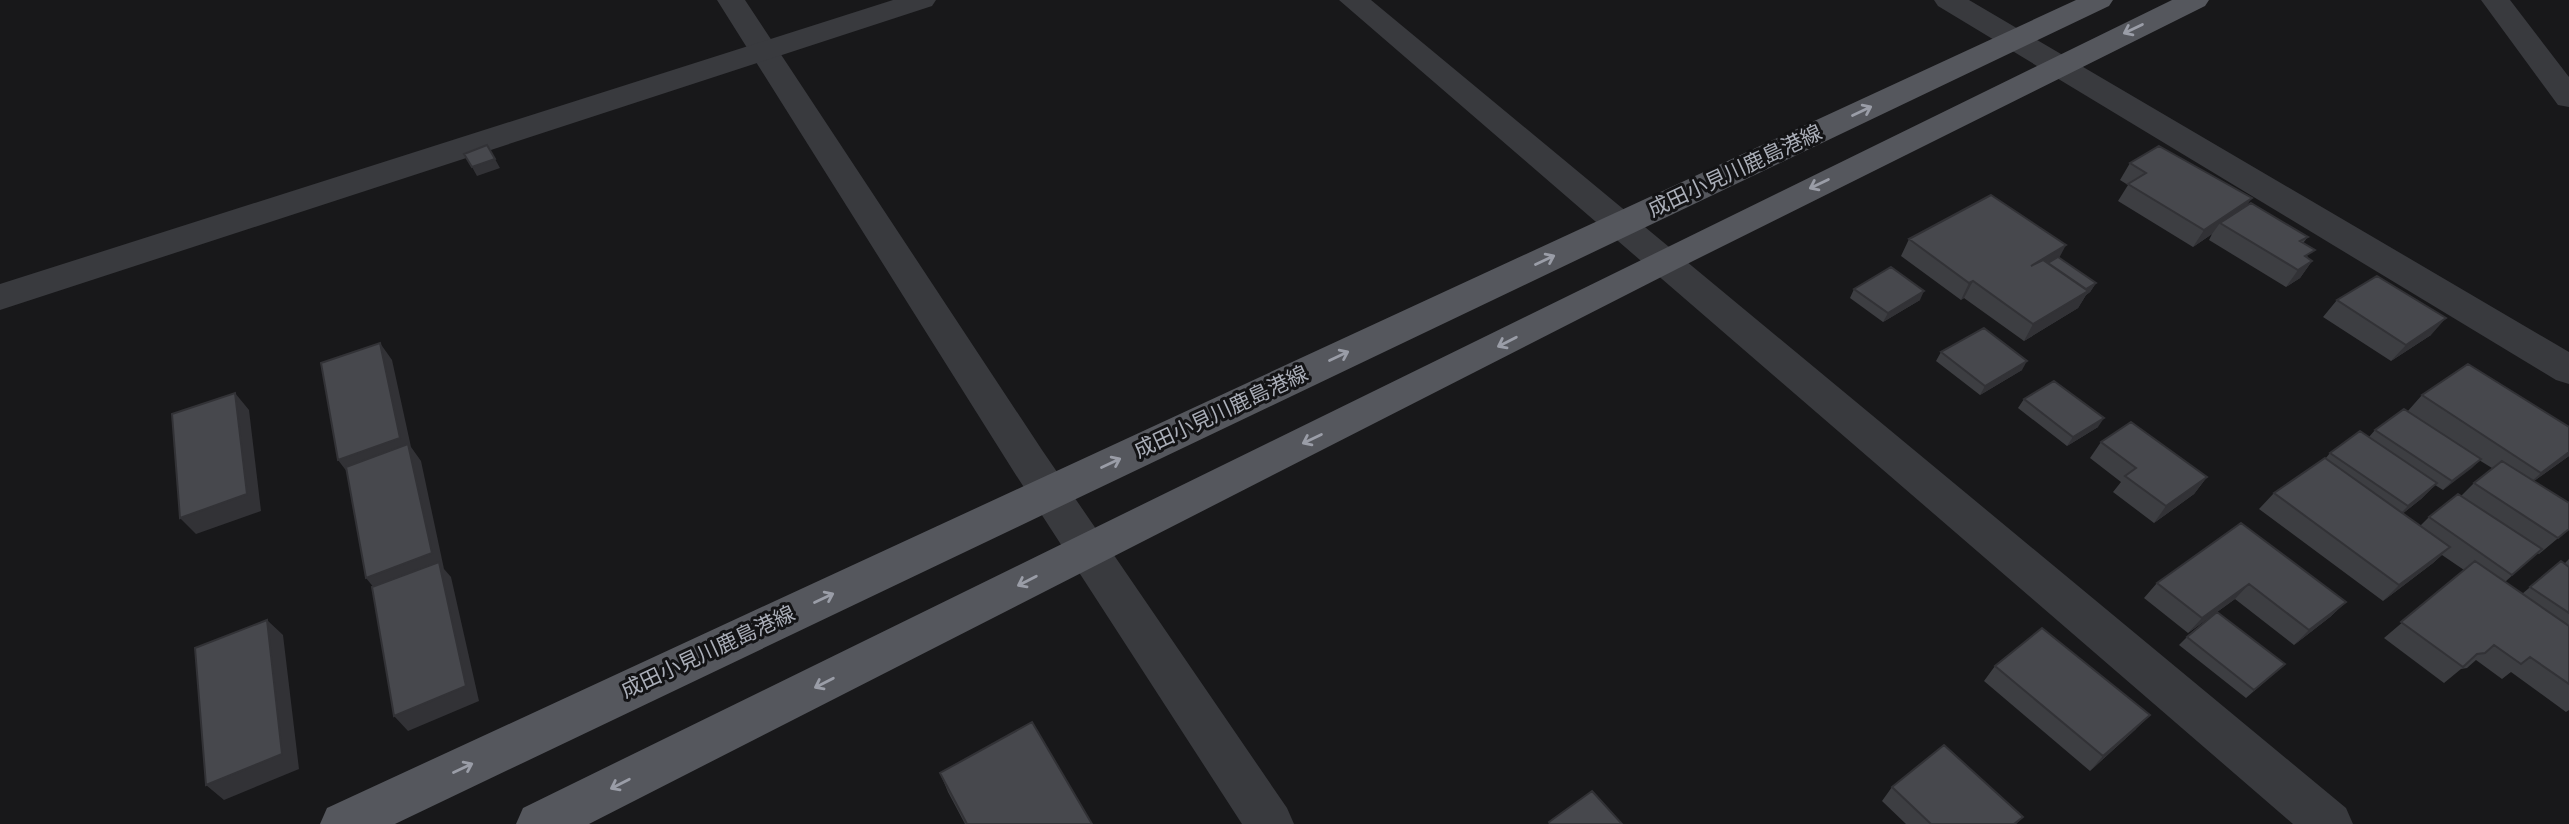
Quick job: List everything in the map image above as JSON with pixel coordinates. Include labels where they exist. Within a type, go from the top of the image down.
[{"type":"main road","name":"成田小見川鹿島港線","points":[[344,824],[2099,0]]},
{"type":"main road","points":[[540,824],[1665,261],[2195,0]]},
{"type":"street","points":[[731,0],[1049,492],[1270,824]]},
{"type":"street","points":[[0,297],[922,0]]},
{"type":"street","points":[[1353,0],[2329,824]]},
{"type":"street","points":[[1948,0],[2569,370]]},
{"type":"street","points":[[2495,0],[2569,98]]},
{"type":"building","points":[[487,145],[495,159],[472,167],[464,154]]},
{"type":"building","points":[[2159,146],[2252,198],[2204,230],[2128,184],[2146,173],[2130,163]]},
{"type":"building","points":[[1991,195],[2066,245],[2031,266],[2043,260],[2088,291],[2033,324],[1973,281],[1969,283],[1909,239]]},
{"type":"building","points":[[2251,203],[2308,237],[2300,241],[2315,250],[2305,256],[2312,261],[2298,270],[2220,223]]},
{"type":"building","points":[[2058,257],[2096,283],[2086,289],[2048,263]]},
{"type":"building","points":[[1891,267],[1924,291],[1888,313],[1854,289]]},
{"type":"building","points":[[2377,276],[2446,318],[2406,345],[2337,300]]},
{"type":"building","points":[[1984,328],[2027,361],[1985,386],[1941,352]]},
{"type":"building","points":[[380,343],[400,438],[338,460],[321,363]]},
{"type":"building","points":[[2468,364],[2569,427],[2569,452],[2541,473],[2422,395]]},
{"type":"building","points":[[2054,381],[2104,418],[2073,437],[2024,399]]},
{"type":"building","points":[[235,393],[247,494],[180,518],[172,414]]},
{"type":"building","points":[[2404,409],[2481,459],[2452,481],[2375,430]]},
{"type":"building","points":[[2131,422],[2207,477],[2166,506],[2125,476],[2136,468],[2101,442]]},
{"type":"building","points":[[2360,431],[2437,483],[2408,506],[2330,453]]},
{"type":"building","points":[[408,444],[432,553],[366,578],[346,467]]},
{"type":"building","points":[[2325,458],[2450,547],[2399,585],[2274,493]]},
{"type":"building","points":[[2502,461],[2569,503],[2569,529],[2558,538],[2474,483]]},
{"type":"building","points":[[2458,494],[2542,549],[2512,575],[2429,517]]},
{"type":"building","points":[[2241,523],[2346,602],[2309,630],[2249,584],[2202,618],[2157,583]]},
{"type":"building","points":[[2475,561],[2569,626],[2569,684],[2530,657],[2521,664],[2494,645],[2485,653],[2477,654],[2463,667],[2401,622]]},
{"type":"building","points":[[2561,561],[2569,567],[2569,613],[2530,587]]},
{"type":"building","points":[[439,562],[466,686],[394,716],[372,587]]},
{"type":"building","points":[[2217,612],[2285,664],[2254,690],[2187,637]]},
{"type":"building","points":[[267,620],[282,754],[206,785],[195,648]]},
{"type":"building","points":[[2042,628],[2150,715],[2103,756],[1995,666]]},
{"type":"building","points":[[1032,722],[1092,824],[967,824],[940,773]]},
{"type":"building","points":[[1944,745],[2023,817],[2014,824],[1931,824],[1892,787]]},
{"type":"building","points":[[1592,791],[1622,824],[1550,824],[1549,822]]}]
